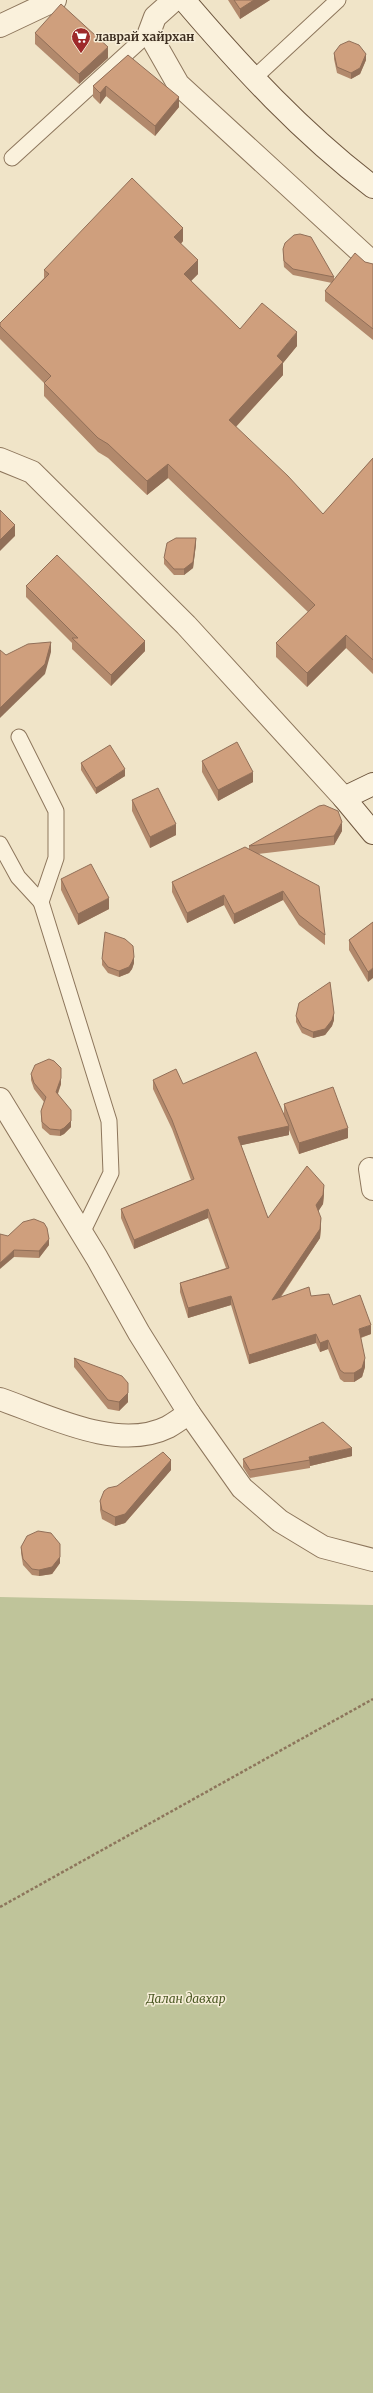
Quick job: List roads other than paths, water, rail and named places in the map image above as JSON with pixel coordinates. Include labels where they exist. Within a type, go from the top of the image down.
[{"type":"street","points":[[0,26],[55,0]]},
{"type":"street","points":[[174,0],[155,17],[149,33],[178,84],[373,263]]},
{"type":"street","points":[[184,0],[254,79],[302,128],[373,187]]},
{"type":"street","points":[[0,459],[32,472],[186,624],[344,798],[373,833]]},
{"type":"street","points":[[344,798],[373,784]]},
{"type":"street","points":[[0,1099],[82,1233],[139,1333],[189,1413],[242,1488],[280,1521],[322,1547],[373,1560]]},
{"type":"street","points":[[0,1399],[102,1435],[126,1436],[145,1434],[168,1427],[189,1413]]},
{"type":"lane","points":[[254,79],[338,0]]},
{"type":"lane","points":[[12,158],[149,33]]},
{"type":"lane","points":[[19,737],[56,811],[56,858],[41,902]]},
{"type":"lane","points":[[0,844],[18,877],[41,902],[109,1121],[111,1173],[82,1233]]},
{"type":"place","name":"лаврай хайрхан","points":[[81,54]]},
{"type":"park label","name":"Далан давхар","points":[[186,1999]]}]
